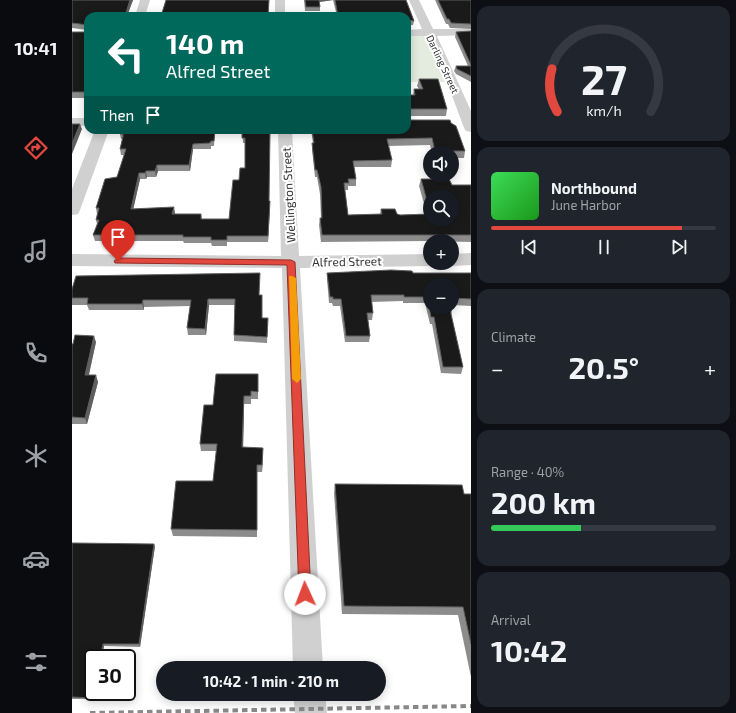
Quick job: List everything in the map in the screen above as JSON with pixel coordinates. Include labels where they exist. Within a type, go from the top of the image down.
[{"type":"street","points":[[142,12],[146,0]]},
{"type":"street","points":[[280,0],[280,12]]},
{"type":"street","name":"Darling Street","points":[[414,0],[453,82],[470,123]]},
{"type":"street","points":[[411,32],[471,32]]},
{"type":"street","points":[[453,121],[470,123]]},
{"type":"street","points":[[72,122],[84,122]]},
{"type":"street","points":[[72,210],[100,134]]},
{"type":"street","name":"Wellington Street","points":[[285,134],[308,661]]},
{"type":"street","points":[[459,260],[471,259]]},
{"type":"street","name":"Alfred Street","points":[[72,260],[291,262],[423,260]]},
{"type":"street","points":[[310,701],[311,713]]},
{"type":"shaded area","points":[[429,32],[453,82],[411,82],[411,33]]},
{"type":"building","points":[[72,0],[130,0],[126,12],[84,12],[84,24],[72,23]]},
{"type":"building","points":[[166,0],[269,0],[268,12],[162,12]]},
{"type":"building","points":[[305,0],[319,0],[320,7],[306,7]]},
{"type":"building","points":[[335,0],[406,0],[411,12],[337,12]]},
{"type":"building","points":[[438,0],[471,0],[471,24],[451,23],[449,19],[447,19]]},
{"type":"building","points":[[411,13],[414,21],[411,21]]},
{"type":"building","points":[[471,31],[471,65],[456,32]]},
{"type":"building","points":[[72,32],[84,32],[84,92],[72,92]]},
{"type":"building","points":[[456,66],[471,66],[471,76],[457,69]]},
{"type":"building","points":[[419,79],[438,79],[447,109],[411,109],[411,95],[415,95],[414,89],[423,89]]},
{"type":"building","points":[[411,120],[450,120],[451,123],[456,126],[465,151],[459,151],[459,146],[434,146],[432,138],[387,139],[392,160],[353,161],[356,179],[348,179],[349,183],[344,183],[348,215],[382,214],[381,209],[395,209],[397,214],[400,215],[423,214],[423,226],[459,226],[459,190],[424,190],[421,179],[423,179],[423,182],[450,182],[452,185],[471,185],[471,235],[322,235],[320,218],[322,218],[321,187],[317,170],[315,170],[312,143],[314,143],[313,134],[411,134]]},
{"type":"building","points":[[72,124],[80,124],[72,144]]},
{"type":"building","points":[[123,134],[215,134],[214,141],[211,141],[210,143],[193,144],[189,165],[157,165],[155,171],[139,173],[131,209],[174,207],[172,214],[201,214],[201,219],[229,219],[233,180],[239,180],[240,168],[245,168],[245,138],[242,138],[242,134],[270,134],[270,201],[268,236],[227,236],[227,240],[211,240],[211,237],[183,237],[183,235],[93,235],[99,220],[96,220],[99,208],[96,208],[105,179],[117,177],[126,149],[120,149]]},
{"type":"building","points":[[391,270],[412,271],[413,273],[471,273],[471,299],[459,298],[459,278],[423,278],[423,297],[404,297],[404,295],[371,295],[373,313],[367,313],[370,336],[346,336],[341,299],[333,299],[333,297],[330,297],[327,273]]},
{"type":"building","points":[[260,273],[259,295],[262,295],[262,318],[268,318],[267,337],[234,335],[235,299],[208,299],[205,329],[187,328],[191,300],[143,300],[142,304],[87,304],[88,298],[72,298],[72,289],[76,276]]},
{"type":"building","points":[[430,314],[451,314],[463,367],[443,367],[434,317],[431,317]]},
{"type":"building","points":[[75,335],[94,336],[85,375],[96,375],[85,418],[72,417],[72,344]]},
{"type":"building","points":[[216,374],[258,374],[258,392],[251,391],[251,396],[244,396],[242,447],[263,448],[262,465],[257,465],[257,530],[171,529],[176,481],[213,481],[217,444],[200,444],[204,405],[213,405]]},
{"type":"building","points":[[335,484],[462,485],[464,494],[471,494],[471,644],[463,607],[344,606]]},
{"type":"building","points":[[72,543],[154,544],[139,644],[103,644],[102,649],[84,649],[84,698],[72,697]]},
{"type":"railway","points":[[90,713],[471,706]]},
{"type":"slow traffic","points":[[292,278],[297,379]]},
{"type":"route","points":[[118,261],[291,262],[305,594]]}]
